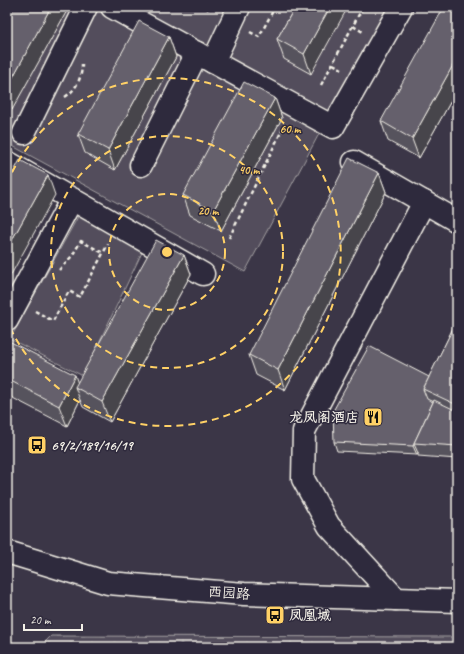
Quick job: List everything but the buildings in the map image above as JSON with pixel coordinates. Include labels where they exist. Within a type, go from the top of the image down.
[{"type":"street","points":[[24,133],[86,7]]},
{"type":"street","points":[[112,7],[334,127],[401,7]]},
{"type":"street","points":[[141,165],[205,57],[235,14]]},
{"type":"street","points":[[350,160],[457,221]]},
{"type":"street","points":[[7,162],[203,274]]},
{"type":"street","points":[[12,311],[72,199]]},
{"type":"street","points":[[396,599],[325,520],[303,479],[304,431],[424,202]]},
{"type":"street","name":"西园路","points":[[7,552],[108,583],[244,594],[457,602]]},
{"type":"path","points":[[235,14],[259,37],[275,7]]},
{"type":"path","points":[[321,84],[363,7]]},
{"type":"path","points":[[229,238],[294,106]]},
{"type":"path","points":[[12,311],[36,312],[53,321],[69,292],[80,297],[118,226]]},
{"type":"path","points":[[56,276],[81,242],[103,253]]},
{"type":"path","points":[[36,312],[40,306]]},
{"type":"green space","points":[[69,7],[203,7],[208,10],[210,7],[387,7],[245,272],[7,143],[7,108],[12,110]]},
{"type":"green space","points":[[84,206],[147,242],[83,376],[10,339]]},
{"type":"green space","points":[[51,636],[457,637],[457,647],[40,647]]},
{"type":"place","name":"龙凤阁酒店","points":[[373,417]]},
{"type":"place","name":"69/2/189/16/19","points":[[37,445]]},
{"type":"place","name":"凤凰城","points":[[275,615]]}]
